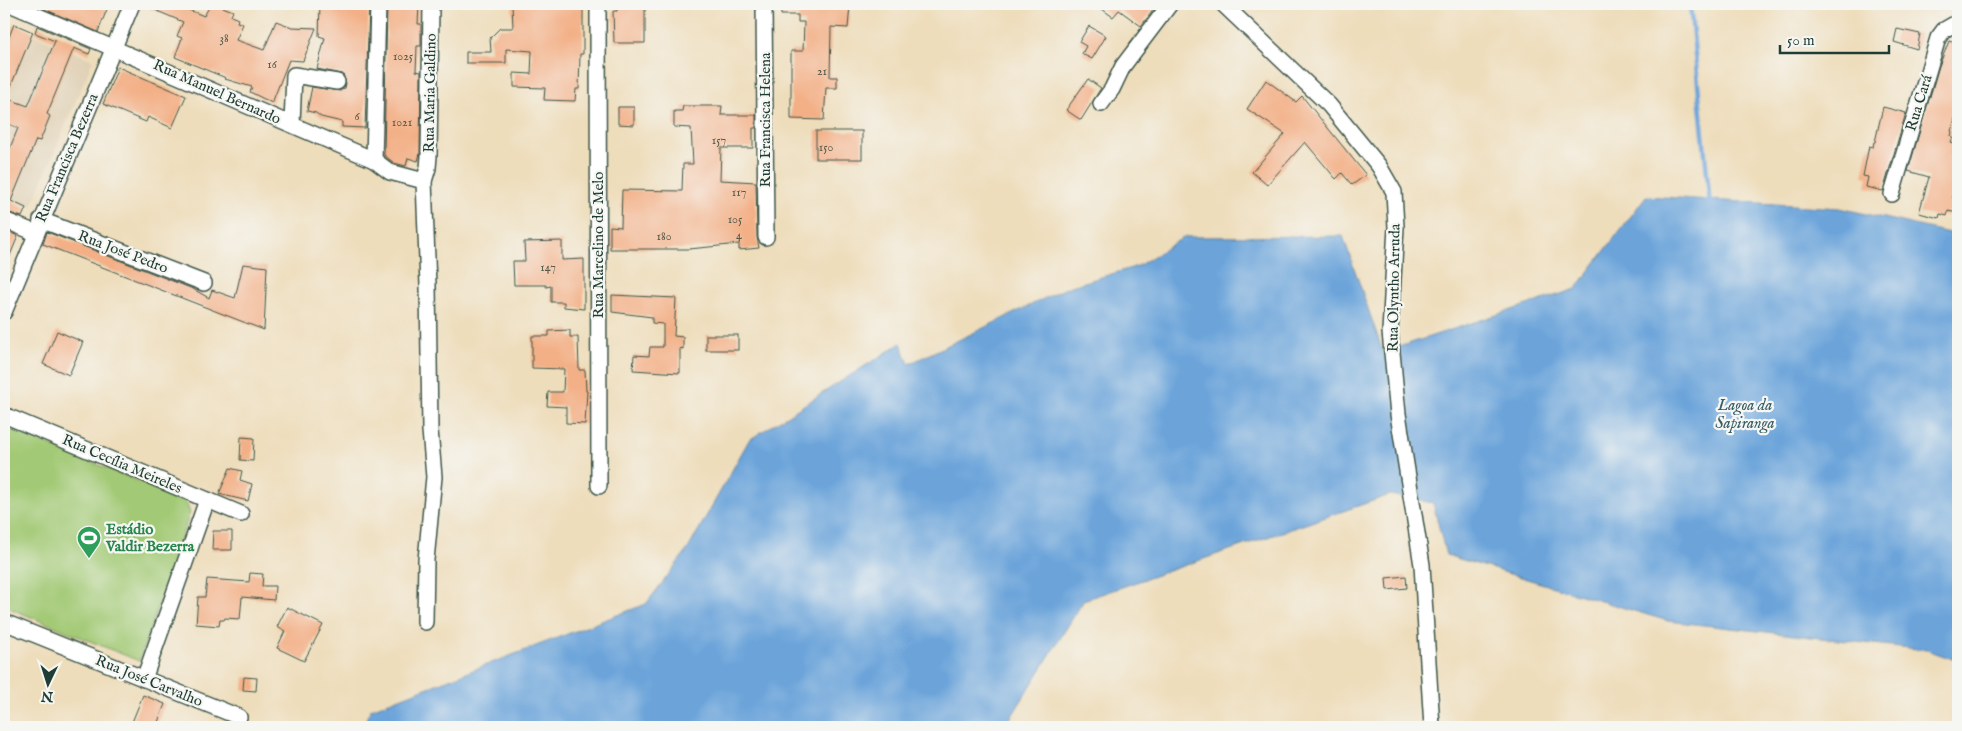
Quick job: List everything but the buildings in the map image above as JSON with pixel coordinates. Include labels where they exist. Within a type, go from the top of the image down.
[{"type":"street","name":"Rua Manuel Bernardo","points":[[10,4],[374,160],[390,172],[424,181]]},
{"type":"street","name":"Rua Francisca Bezerra","points":[[4,312],[38,226],[132,4]]},
{"type":"street","points":[[374,160],[378,4]]},
{"type":"street","name":"Rua Maria Galdino","points":[[425,622],[426,560],[434,477],[430,430],[424,181],[429,156],[431,4]]},
{"type":"street","name":"Rua Marcelino de Melo","points":[[598,4],[599,486]]},
{"type":"street","name":"Rua Francisca Helena","points":[[764,4],[766,237]]},
{"type":"street","points":[[1101,104],[1112,89],[1124,66],[1170,4]]},
{"type":"street","name":"Rua Olyntho Arruda","points":[[1223,4],[1329,105],[1370,153],[1392,188],[1395,200],[1396,227],[1390,332],[1398,414],[1422,565],[1432,727]]},
{"type":"street","name":"Rua Cará","points":[[1892,194],[1938,38],[1944,30],[1958,22]]},
{"type":"street","points":[[292,124],[294,75],[337,82]]},
{"type":"street","name":"Rua José Pedro","points":[[4,220],[38,226],[204,283]]},
{"type":"street","name":"Rua Cecília Meireles","points":[[4,415],[241,514]]},
{"type":"street","points":[[144,679],[207,500]]},
{"type":"street","name":"Rua José Carvalho","points":[[4,622],[239,717]]},
{"type":"shaded area","points":[[4,22],[93,60],[32,205],[26,206],[4,196]]},
{"type":"green space","name":"Estádio Valdir Bezerra","points":[[5,427],[185,500],[190,513],[139,661],[4,606]]},
{"type":"water","name":"Lagoa da Sapiranga","points":[[1646,196],[1840,208],[1958,235],[1958,661],[1927,650],[1668,621],[1446,555],[1433,503],[1390,495],[1084,600],[1005,727],[362,727],[371,709],[646,604],[688,549],[749,440],[901,343],[909,364],[1068,287],[1138,266],[1184,237],[1343,236],[1383,352],[1576,289]]},
{"type":"waterway","points":[[1690,4],[1710,204]]},
{"type":"place","name":"Estádio Valdir Bezerra","points":[[89,559]]}]
